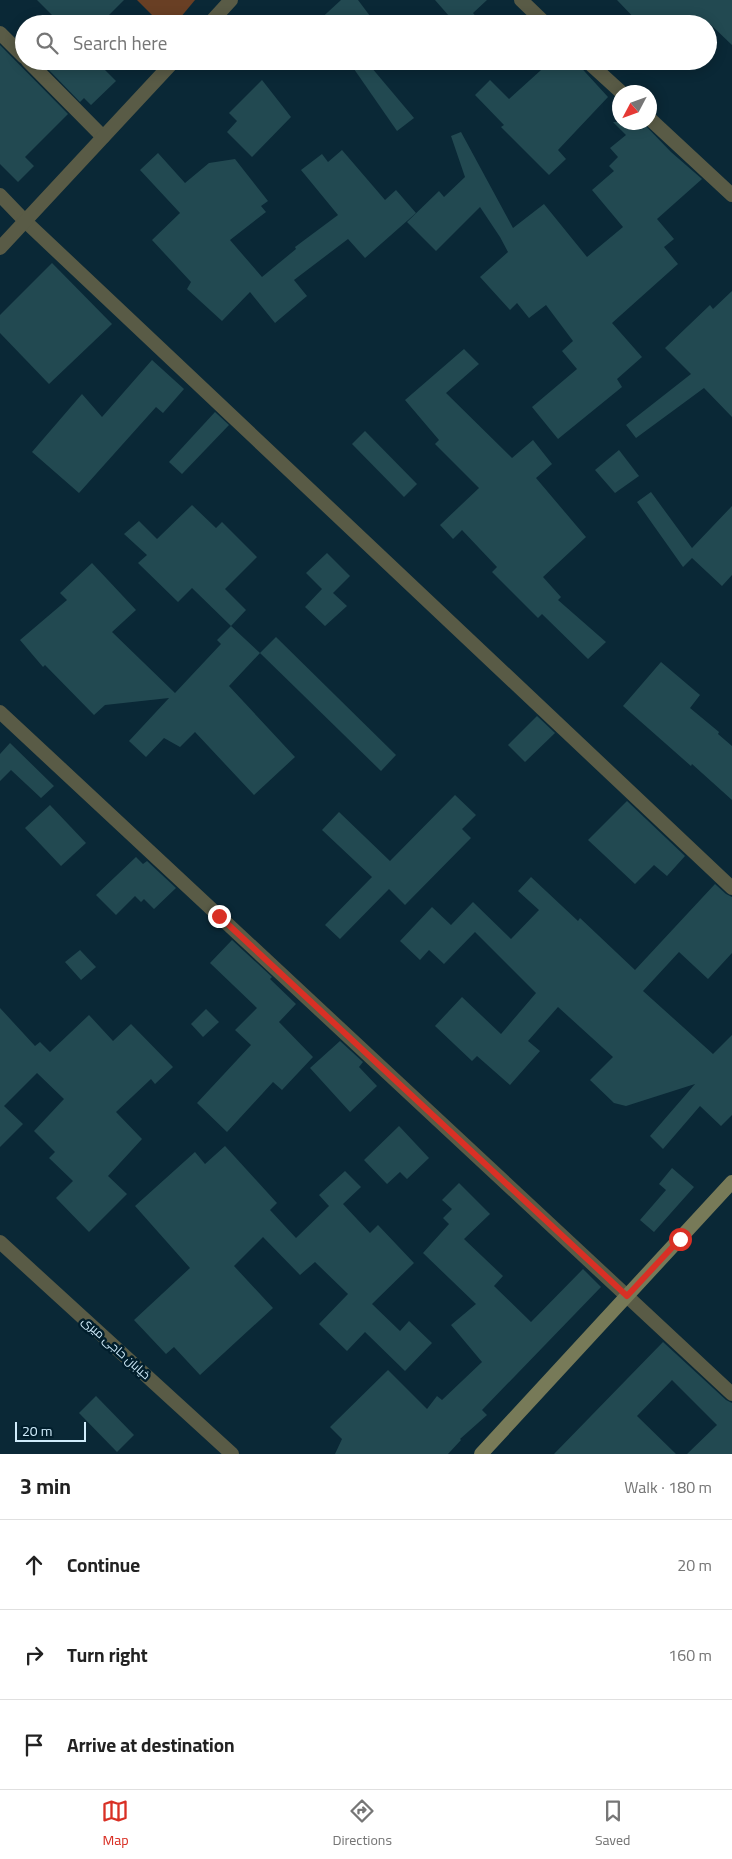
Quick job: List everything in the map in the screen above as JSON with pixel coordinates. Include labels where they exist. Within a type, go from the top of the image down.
[{"type":"main road","points":[[481,1454],[732,1182]]},
{"type":"street","points":[[217,15],[231,0]]},
{"type":"street","points":[[521,0],[537,15]]},
{"type":"street","points":[[0,33],[15,48]]},
{"type":"street","points":[[37,70],[103,137]]},
{"type":"street","points":[[0,248],[166,70]]},
{"type":"street","points":[[597,70],[613,85]]},
{"type":"street","points":[[657,125],[732,195]]},
{"type":"street","points":[[0,195],[25,221],[732,888]]},
{"type":"street","points":[[0,712],[732,1394]]},
{"type":"street","name":"خیابان حاجی میری","points":[[0,1242],[232,1454]]},
{"type":"shaded area","points":[[137,0],[195,0],[182,15],[152,15]]},
{"type":"building","points":[[37,0],[124,0],[109,15],[52,15]]},
{"type":"building","points":[[341,0],[358,0],[369,15],[325,15]]},
{"type":"building","points":[[435,0],[487,0],[473,13],[475,15],[448,15]]},
{"type":"building","points":[[617,0],[732,0],[732,45],[717,31],[717,15],[631,15]]},
{"type":"building","points":[[0,45],[15,60],[15,70],[25,70],[68,114],[25,157],[34,166],[18,182],[0,164]]},
{"type":"building","points":[[49,70],[105,70],[116,81],[91,105],[84,98],[80,102]]},
{"type":"building","points":[[355,70],[374,70],[414,118],[397,131]]},
{"type":"building","points":[[541,70],[583,70],[608,97],[558,150],[566,159],[549,175],[501,127],[504,125],[475,95],[490,80],[509,99]]},
{"type":"building","points":[[262,80],[291,117],[252,157],[227,132],[237,121],[229,113]]},
{"type":"building","points":[[621,130],[650,130],[671,152],[702,179],[657,219],[674,239],[664,247],[678,264],[612,323],[642,357],[617,379],[622,387],[558,439],[532,407],[577,369],[562,351],[573,341],[546,305],[529,318],[517,303],[510,310],[480,277],[508,252],[480,207],[436,251],[407,222],[439,191],[444,197],[465,177],[451,136],[461,132],[513,228],[544,204],[587,257],[623,227],[592,190],[614,171],[609,166],[618,157],[610,148],[626,135]]},
{"type":"building","points":[[342,150],[385,200],[396,190],[416,213],[365,258],[348,239],[294,280],[307,296],[275,323],[250,292],[222,321],[187,289],[191,282],[152,240],[180,213],[140,170],[158,153],[185,183],[209,163],[235,159],[268,201],[261,206],[266,212],[230,240],[262,277],[296,249],[295,247],[338,215],[301,170],[322,154],[328,162]]},
{"type":"building","points":[[52,263],[112,324],[49,384],[0,333],[0,315]]},
{"type":"building","points":[[732,291],[732,417],[704,388],[636,438],[626,425],[691,374],[665,348],[710,305],[713,309]]},
{"type":"building","points":[[464,349],[479,364],[446,393],[512,458],[533,440],[552,464],[536,478],[586,537],[543,577],[561,597],[558,600],[606,642],[588,659],[542,614],[538,618],[492,572],[497,567],[462,530],[453,539],[440,525],[479,488],[435,444],[439,440],[405,400]]},
{"type":"building","points":[[152,360],[184,389],[163,413],[156,407],[79,493],[32,452],[82,394],[102,417]]},
{"type":"building","points":[[215,412],[229,425],[182,474],[169,462]]},
{"type":"building","points":[[365,431],[417,484],[404,497],[352,444]]},
{"type":"building","points":[[619,450],[639,476],[615,493],[595,470]]},
{"type":"building","points":[[651,492],[692,548],[732,506],[732,575],[722,586],[692,558],[683,567],[637,502]]},
{"type":"building","points":[[192,505],[216,528],[222,522],[257,557],[225,589],[246,610],[231,626],[192,588],[178,602],[138,563],[147,555],[124,534],[139,521],[157,539]]},
{"type":"building","points":[[327,553],[350,576],[333,593],[347,606],[325,626],[305,607],[322,589],[306,573]]},
{"type":"building","points":[[92,563],[136,610],[112,632],[175,693],[221,644],[217,640],[231,626],[260,653],[229,686],[295,757],[254,795],[195,732],[180,747],[164,738],[146,757],[129,741],[169,698],[105,705],[94,715],[45,665],[43,667],[20,640],[67,600],[60,593]]},
{"type":"building","points":[[276,637],[396,755],[381,771],[260,653]]},
{"type":"building","points":[[661,662],[700,695],[690,708],[719,732],[718,734],[732,746],[732,800],[623,706]]},
{"type":"building","points":[[537,716],[555,733],[525,762],[508,745]]},
{"type":"building","points":[[10,743],[54,786],[41,798],[11,770],[0,781],[0,754]]},
{"type":"building","points":[[455,795],[476,815],[462,829],[471,838],[405,905],[389,889],[340,939],[325,925],[372,877],[322,830],[339,812],[390,861]]},
{"type":"building","points":[[627,801],[685,856],[667,876],[654,865],[635,884],[588,840]]},
{"type":"building","points":[[50,805],[86,843],[61,866],[25,828]]},
{"type":"building","points":[[136,857],[143,864],[147,861],[176,888],[154,909],[144,899],[141,902],[135,896],[116,915],[96,895]]},
{"type":"building","points":[[531,877],[578,921],[580,918],[635,970],[715,884],[732,897],[732,953],[708,979],[679,952],[643,991],[713,1054],[732,1035],[732,1115],[721,1126],[700,1106],[663,1149],[650,1136],[695,1084],[626,1106],[614,1103],[590,1080],[613,1057],[558,1007],[528,1041],[540,1051],[510,1085],[477,1056],[472,1061],[435,1026],[462,997],[501,1034],[536,993],[475,932],[444,964],[429,950],[420,960],[400,941],[432,907],[451,925],[473,902],[511,939],[539,910],[518,891]]},
{"type":"building","points":[[232,940],[272,977],[270,979],[296,1004],[279,1022],[313,1057],[282,1090],[273,1082],[227,1132],[197,1103],[251,1045],[235,1030],[257,1008],[210,963]]},
{"type":"building","points":[[80,950],[96,967],[81,980],[65,962]]},
{"type":"building","points":[[0,1008],[35,1046],[40,1042],[50,1052],[89,1015],[113,1041],[131,1024],[173,1067],[155,1084],[151,1079],[116,1112],[142,1139],[108,1176],[127,1194],[89,1232],[56,1198],[73,1181],[49,1158],[55,1152],[34,1131],[64,1099],[37,1073],[4,1106],[23,1124],[0,1147]]},
{"type":"building","points":[[206,1009],[219,1022],[203,1037],[191,1024]]},
{"type":"building","points":[[340,1041],[363,1062],[359,1067],[377,1086],[350,1112],[310,1068]]},
{"type":"building","points":[[399,1126],[429,1158],[407,1179],[400,1172],[387,1184],[364,1160]]},
{"type":"building","points":[[225,1146],[277,1203],[270,1210],[296,1238],[329,1206],[319,1195],[345,1171],[361,1187],[343,1204],[370,1233],[378,1225],[414,1263],[372,1304],[400,1331],[409,1321],[432,1343],[405,1371],[365,1332],[347,1351],[319,1324],[348,1294],[315,1262],[300,1275],[263,1237],[234,1266],[273,1308],[200,1375],[174,1347],[166,1354],[134,1320],[190,1268],[135,1206],[195,1152],[205,1164]]},
{"type":"building","points":[[672,1168],[694,1187],[654,1232],[640,1220],[666,1190],[659,1184]]},
{"type":"building","points":[[459,1183],[490,1214],[464,1239],[503,1276],[494,1286],[531,1322],[583,1269],[601,1287],[482,1410],[487,1415],[460,1439],[448,1454],[335,1454],[342,1439],[330,1427],[388,1370],[427,1409],[437,1396],[442,1400],[482,1362],[451,1325],[476,1304],[423,1253],[449,1224],[443,1218],[452,1209],[442,1200]]},
{"type":"building","points":[[663,1342],[726,1400],[732,1403],[732,1454],[687,1454],[717,1425],[672,1380],[637,1416],[676,1454],[554,1454]]},
{"type":"building","points":[[96,1396],[134,1435],[117,1452],[79,1413]]},
{"type":"route","points":[[219,916],[627,1296],[680,1239]]}]
